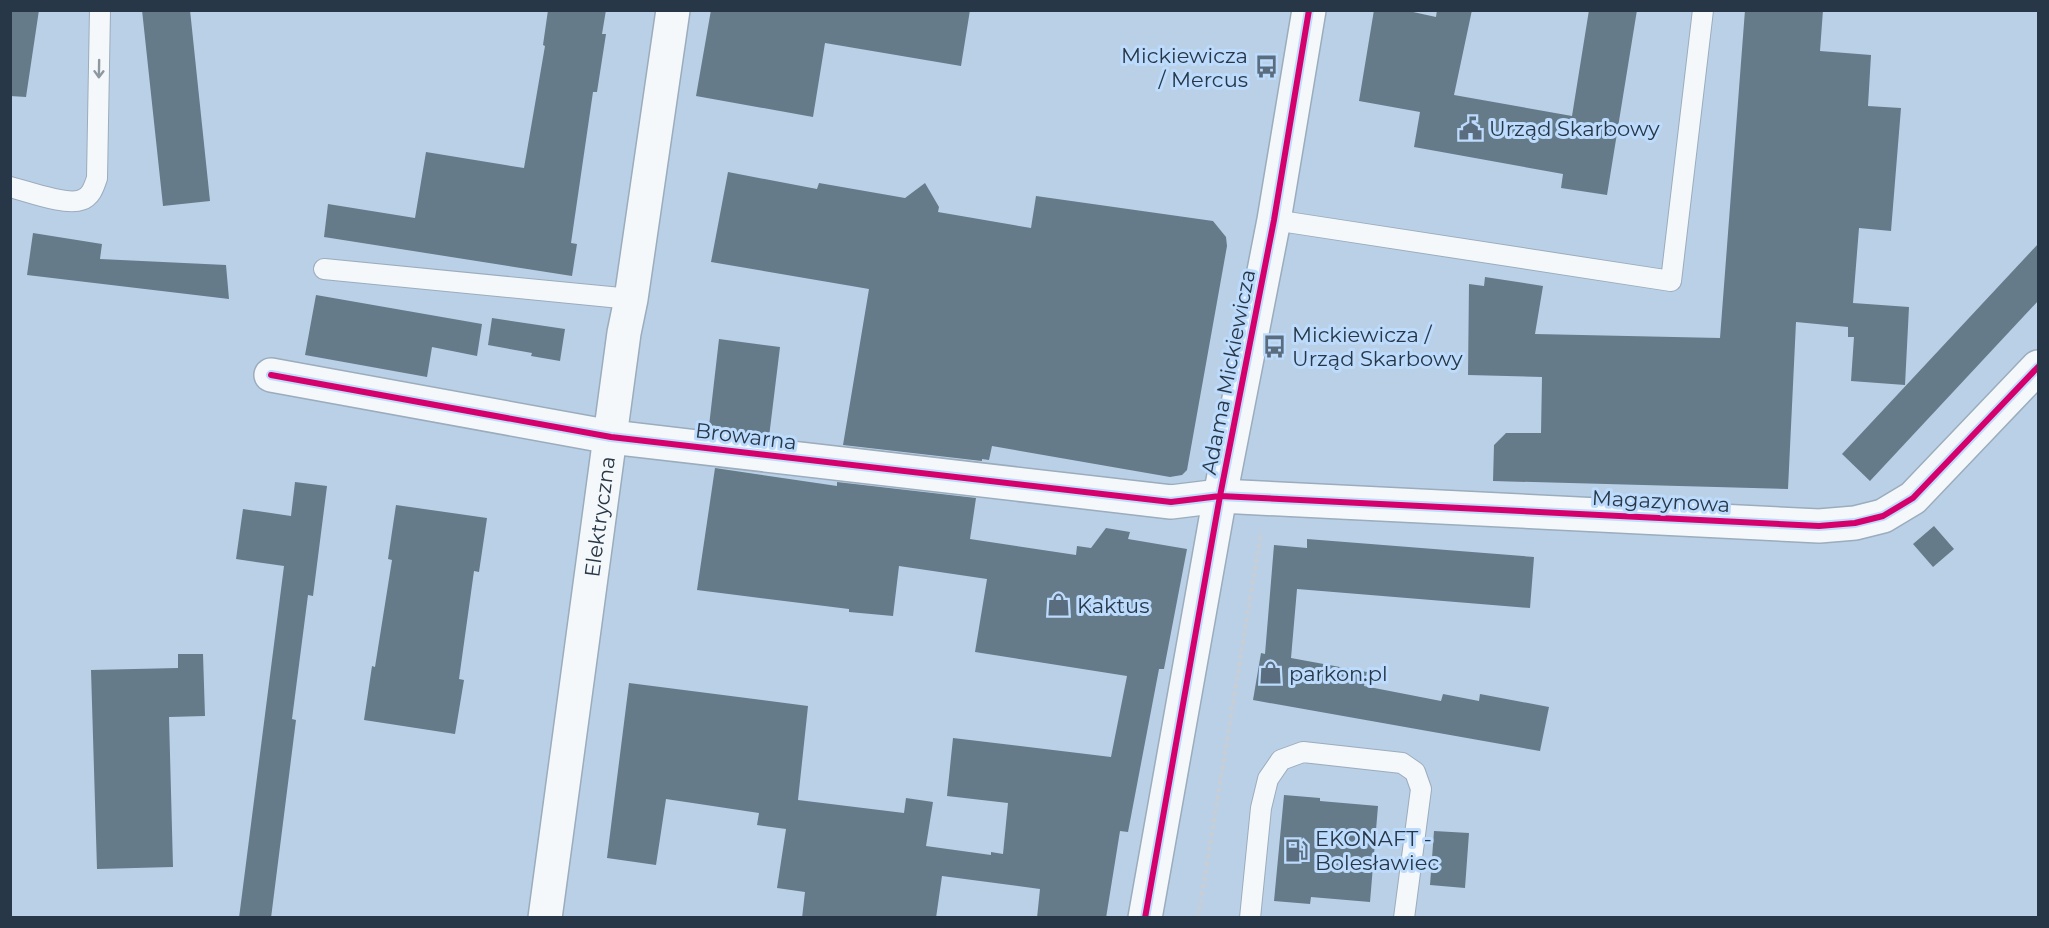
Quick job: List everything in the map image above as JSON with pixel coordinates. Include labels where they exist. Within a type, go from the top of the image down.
[{"type":"street","name":"Elektryczna","points":[[545,918],[624,333],[631,299],[673,10]]},
{"type":"street","name":"Adama Mickiewicza","points":[[1145,918],[1220,496],[1274,220],[1309,10]]},
{"type":"street","name":"Magazynowa","points":[[1220,496],[1819,526],[1856,523],[1883,516],[1913,498],[2038,367]]},
{"type":"street","name":"Browarna","points":[[271,375],[611,437],[1171,502],[1220,496]]},
{"type":"lane","points":[[10,187],[64,201],[81,201],[92,193],[98,178],[100,10]]},
{"type":"lane","points":[[1274,220],[1671,280],[1703,10]]},
{"type":"lane","points":[[324,269],[631,299]]},
{"type":"lane","points":[[1250,918],[1261,808],[1268,779],[1281,760],[1303,752],[1402,763],[1415,772],[1421,789],[1404,918]]},
{"type":"path","points":[[1198,918],[1267,499]]},
{"type":"building","points":[[10,10],[39,10],[26,97],[10,96]]},
{"type":"building","points":[[142,10],[190,10],[210,201],[163,206]]},
{"type":"building","points":[[548,10],[606,10],[602,34],[606,34],[597,92],[593,92],[571,243],[577,244],[572,276],[324,237],[328,204],[415,218],[426,152],[524,168],[545,46],[543,45]]},
{"type":"building","points":[[711,10],[970,10],[961,66],[825,43],[813,117],[696,96]]},
{"type":"building","points":[[1374,10],[1404,10],[1436,17],[1437,10],[1472,10],[1454,95],[1572,116],[1589,10],[1637,10],[1607,195],[1561,188],[1563,174],[1414,147],[1420,112],[1359,101]]},
{"type":"building","points":[[1745,10],[1823,10],[1820,51],[1871,55],[1868,106],[1901,108],[1891,231],[1859,228],[1853,303],[1909,307],[1905,385],[1851,381],[1854,337],[1848,337],[1848,327],[1796,322],[1788,489],[1493,481],[1494,445],[1506,433],[1541,433],[1542,377],[1468,375],[1469,284],[1484,286],[1485,277],[1543,286],[1535,334],[1720,338]]},
{"type":"building","points":[[728,172],[817,189],[819,183],[905,198],[925,183],[939,207],[938,212],[1031,228],[1036,196],[1213,221],[1226,237],[1227,246],[1187,470],[1182,475],[1170,477],[992,446],[989,460],[982,459],[982,461],[843,445],[869,289],[711,262]]},
{"type":"building","points":[[33,233],[102,244],[100,259],[226,265],[229,299],[27,275]]},
{"type":"building","points":[[2038,244],[2038,301],[1870,481],[1842,454]]},
{"type":"building","points":[[316,295],[482,324],[477,356],[432,347],[427,377],[305,355]]},
{"type":"building","points":[[492,318],[565,329],[560,361],[488,345]]},
{"type":"building","points":[[719,339],[780,347],[769,437],[721,431],[721,428],[709,426]]},
{"type":"building","points":[[715,468],[837,486],[837,482],[976,498],[970,539],[1076,555],[1077,546],[1091,548],[1106,528],[1130,532],[1128,539],[1187,549],[1164,669],[1159,669],[1128,832],[1120,831],[1106,918],[1037,918],[1040,889],[942,876],[936,918],[802,918],[805,892],[777,888],[786,829],[757,825],[759,813],[666,799],[656,865],[607,858],[629,683],[808,706],[798,800],[904,813],[906,798],[933,802],[926,846],[991,855],[991,852],[1003,854],[1008,803],[947,796],[953,738],[1111,757],[1127,676],[975,652],[987,579],[899,566],[893,616],[849,612],[849,609],[697,590]]},
{"type":"building","points":[[295,482],[327,486],[313,596],[308,595],[292,719],[296,720],[271,918],[239,918],[284,566],[236,559],[243,509],[291,516]]},
{"type":"building","points":[[396,505],[487,518],[479,572],[474,571],[459,679],[464,680],[455,734],[364,720],[392,560],[388,559]]},
{"type":"building","points":[[1934,526],[1954,549],[1933,567],[1913,544]]},
{"type":"building","points":[[1307,539],[1534,557],[1530,608],[1297,589],[1291,658],[1367,672],[1364,686],[1441,701],[1443,694],[1479,701],[1480,694],[1549,707],[1540,751],[1253,700],[1261,653],[1265,654],[1274,545],[1307,548]]},
{"type":"building","points":[[178,654],[203,654],[205,716],[169,717],[173,867],[97,869],[91,670],[178,668]]},
{"type":"building","points":[[1284,795],[1378,806],[1370,902],[1311,897],[1310,904],[1274,901]]},
{"type":"building","points":[[1434,831],[1469,833],[1465,888],[1430,885]]},
{"type":"cycle path","points":[[1145,918],[1220,496],[1274,220],[1309,10]]},
{"type":"cycle path","points":[[271,375],[611,437],[1171,502],[1220,496],[1819,526],[1855,523],[1883,516],[1913,498],[2038,367]]},
{"type":"place","name":"Mickiewicza / Mercus","points":[[1266,67]]},
{"type":"place","name":"Urząd Skarbowy","points":[[1471,128]]},
{"type":"place","name":"Mickiewicza / Urząd Skarbowy","points":[[1274,346]]},
{"type":"place","name":"Kaktus","points":[[1059,605]]},
{"type":"place","name":"parkon.pl","points":[[1271,673]]},
{"type":"place","name":"EKONAFT - Bolesławiec","points":[[1297,850]]}]
